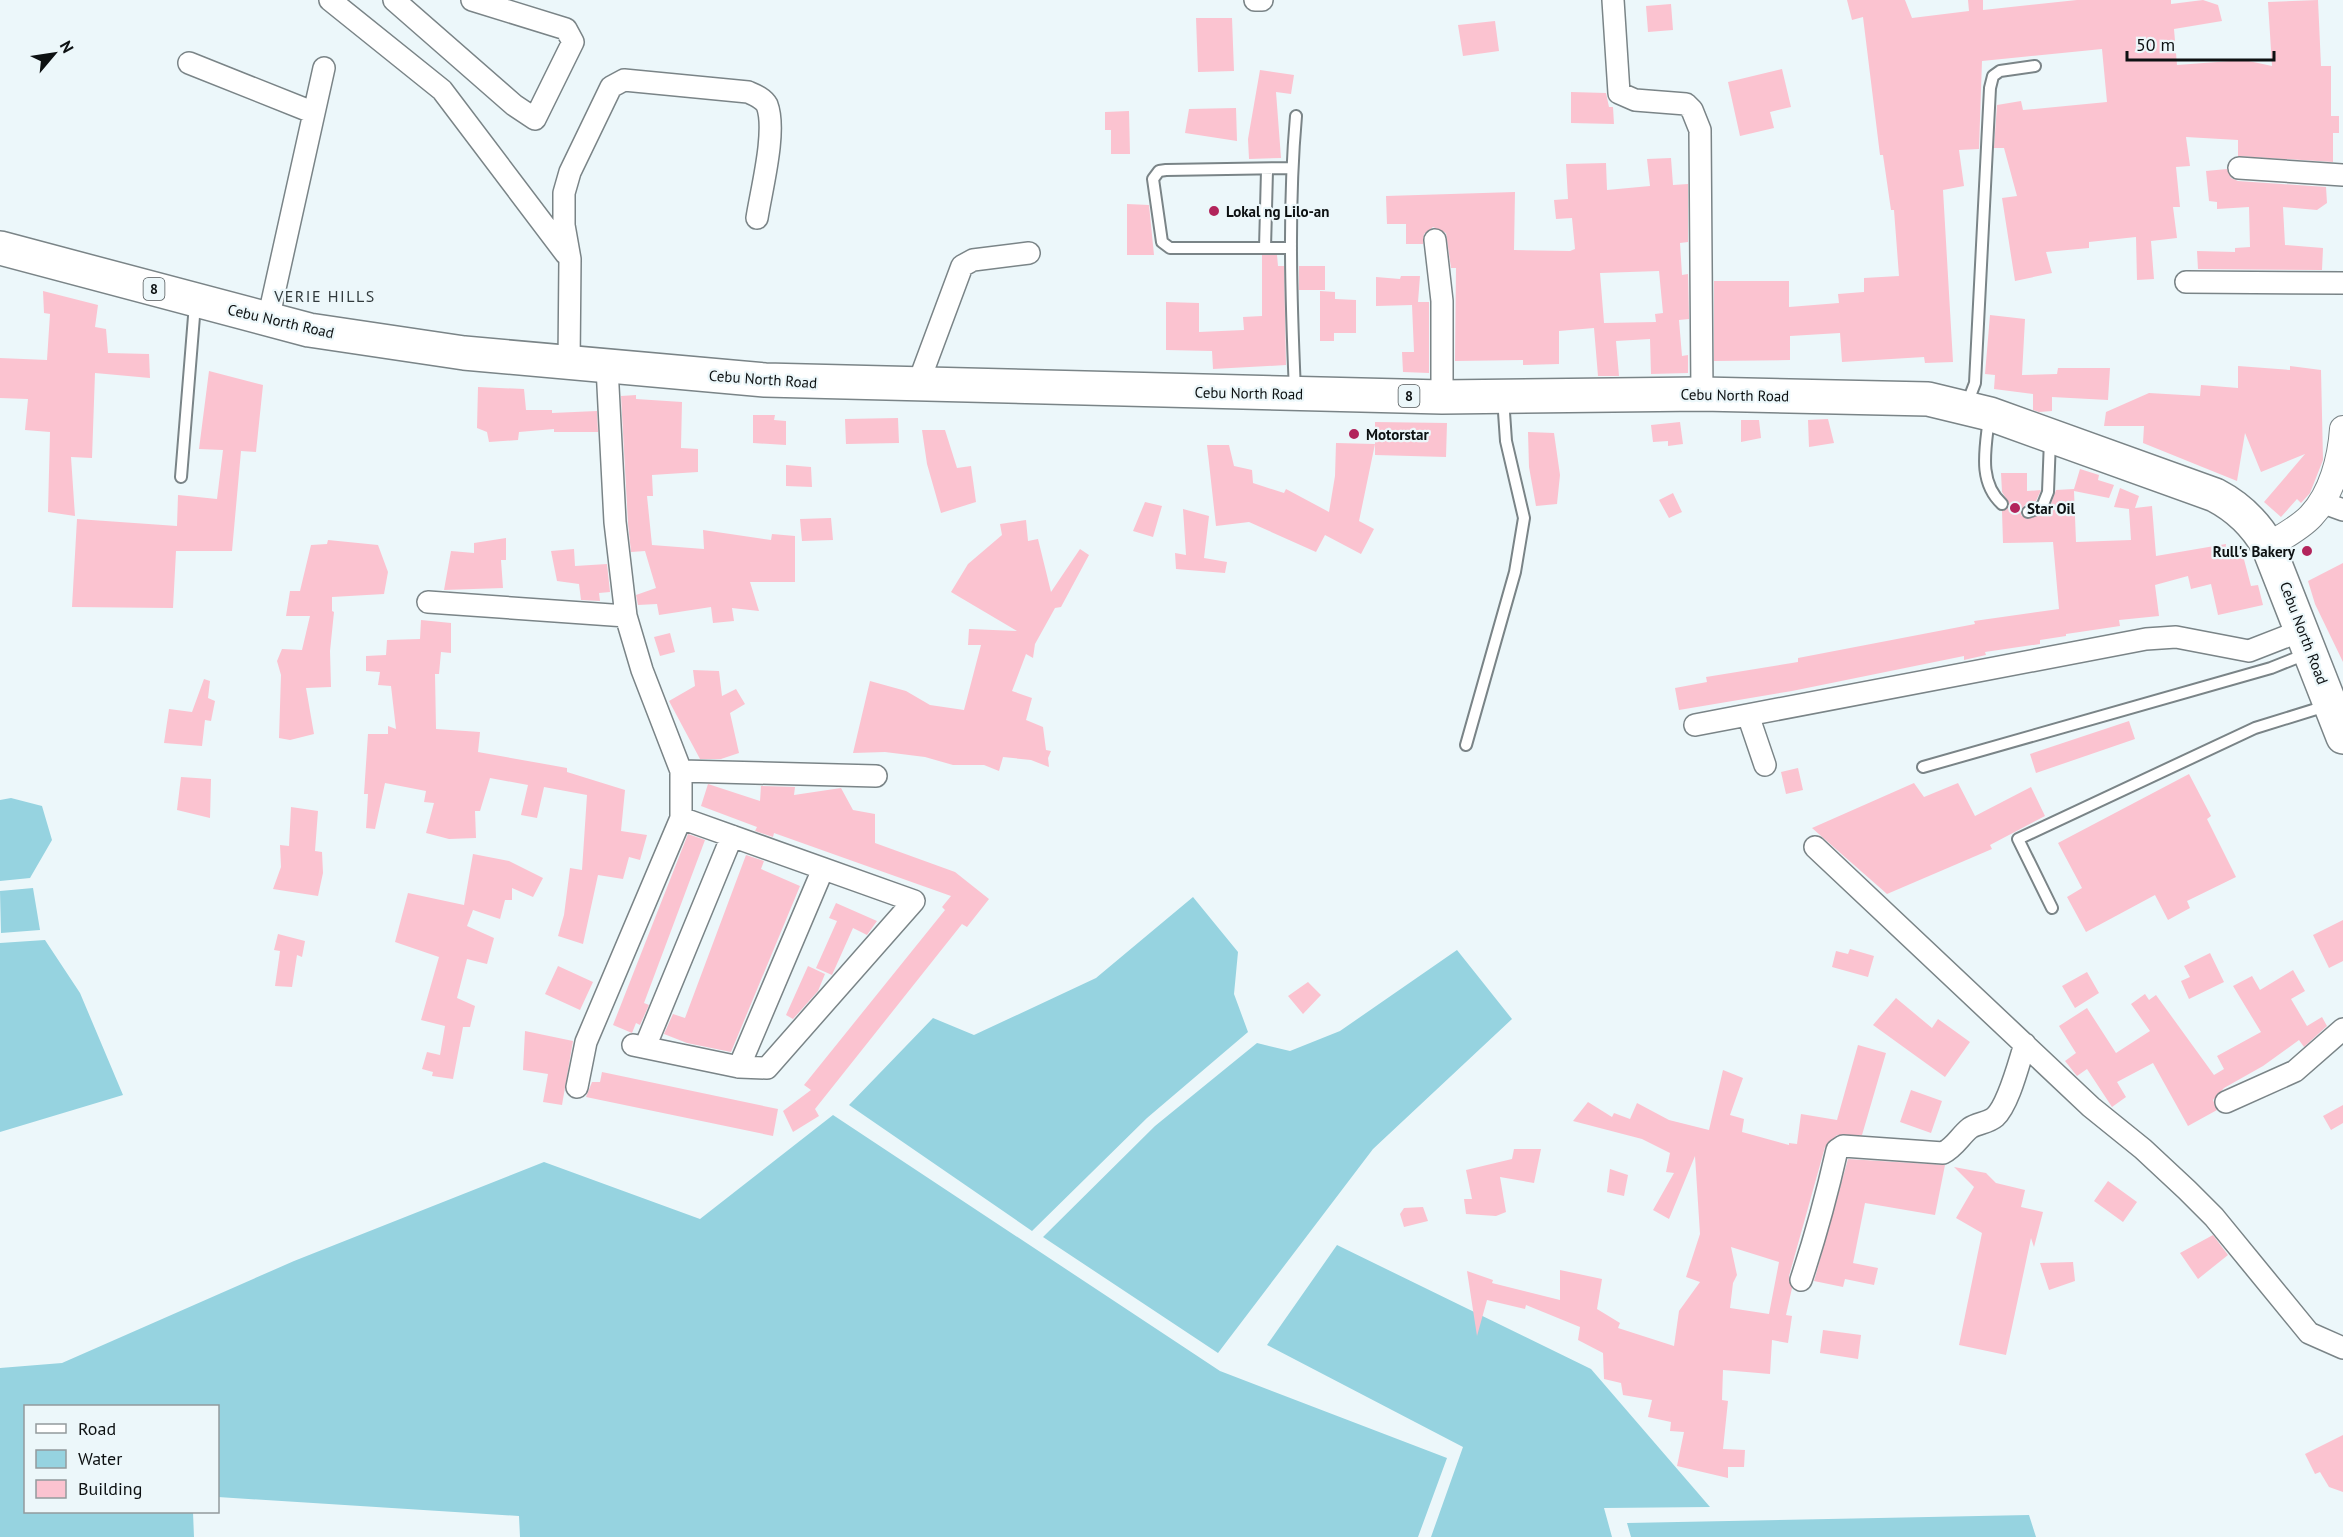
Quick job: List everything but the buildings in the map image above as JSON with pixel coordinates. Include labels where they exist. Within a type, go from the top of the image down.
[{"type":"main road","name":"Cebu North Road","points":[[0,248],[309,330],[464,354],[607,367],[803,382],[1296,394],[1503,398],[1702,394],[1922,399],[1978,411],[2050,435],[2215,495],[2244,514],[2268,546],[2339,722]]},
{"type":"street","points":[[330,0],[442,90],[570,259]]},
{"type":"street","points":[[394,0],[514,105],[535,120],[573,42],[571,34],[566,29],[472,0]]},
{"type":"street","points":[[1256,0],[1262,0]]},
{"type":"street","points":[[1613,0],[1619,93],[1635,100],[1686,104],[1692,110],[1700,130],[1702,394]]},
{"type":"street","points":[[189,63],[312,112]]},
{"type":"street","points":[[268,320],[312,112],[324,68]]},
{"type":"street","points":[[569,364],[570,259],[564,225],[564,193],[611,87],[624,80],[748,92],[760,97],[766,105],[770,130],[757,218]]},
{"type":"street","points":[[2239,168],[2343,175]]},
{"type":"street","points":[[1434,240],[1442,301],[1442,397]]},
{"type":"street","points":[[918,384],[962,266],[973,260],[1029,253]]},
{"type":"street","points":[[2186,282],[2343,283]]},
{"type":"street","points":[[577,1087],[586,1042],[681,818],[681,771],[642,669],[626,616],[615,522],[607,367]]},
{"type":"street","points":[[2268,546],[2311,517],[2332,506],[2343,429]]},
{"type":"street","points":[[428,602],[626,616]]},
{"type":"street","points":[[1695,725],[2146,639],[2176,637],[2249,651],[2307,641]]},
{"type":"street","points":[[1748,714],[1765,765]]},
{"type":"street","points":[[681,771],[876,776]]},
{"type":"street","points":[[681,818],[732,836],[823,869],[914,901],[767,1068],[739,1067],[639,1046],[732,836]]},
{"type":"street","points":[[1815,847],[2091,1107],[2143,1149],[2207,1210],[2309,1333],[2343,1348]]},
{"type":"street","points":[[739,1067],[823,869]]},
{"type":"street","points":[[2226,1102],[2295,1071],[2343,1029]]},
{"type":"street","points":[[1801,1280],[1814,1239],[1819,1213],[1826,1198],[1837,1150],[1843,1146],[1943,1153],[1951,1149],[1972,1126],[1983,1124],[1996,1116],[2003,1105],[2025,1044]]},
{"type":"lane","points":[[2002,504],[1993,493],[1983,467],[1975,382],[1990,88],[1993,76],[2000,71],[2035,66]]},
{"type":"lane","points":[[1296,116],[1291,168],[1296,394]]},
{"type":"lane","points":[[1291,168],[1166,170],[1160,171],[1153,179],[1162,242],[1170,248],[1291,248]]},
{"type":"lane","points":[[1265,248],[1267,170]]},
{"type":"lane","points":[[181,477],[195,300]]},
{"type":"lane","points":[[1466,745],[1515,572],[1524,518],[1506,441],[1503,398]]},
{"type":"lane","points":[[2028,512],[2042,507],[2048,492],[2050,435]]},
{"type":"lane","points":[[1923,767],[2271,668],[2307,641]]},
{"type":"lane","points":[[2052,908],[2018,839],[2255,728],[2339,722]]},
{"type":"water","points":[[11,798],[42,806],[52,840],[30,878],[0,881],[0,800]]},
{"type":"water","points":[[33,888],[40,930],[1,933],[0,891]]},
{"type":"water","points":[[1193,897],[1238,952],[1234,994],[1248,1032],[1147,1118],[1032,1231],[849,1105],[933,1018],[974,1035],[1096,978]]},
{"type":"water","points":[[45,940],[80,993],[123,1095],[0,1132],[0,943]]},
{"type":"water","points":[[1457,950],[1512,1019],[1373,1149],[1218,1353],[1043,1237],[1155,1126],[1257,1043],[1290,1051],[1340,1031]]},
{"type":"water","points":[[833,1115],[1220,1371],[1447,1458],[1418,1537],[520,1537],[519,1516],[219,1497],[219,1405],[24,1405],[24,1513],[193,1513],[194,1537],[0,1537],[0,1368],[62,1363],[294,1261],[544,1162],[700,1219]]},
{"type":"water","points":[[1337,1245],[1591,1369],[1710,1507],[1604,1508],[1612,1537],[1431,1537],[1463,1447],[1267,1345]]},
{"type":"water","points":[[2029,1515],[2036,1537],[1631,1537],[1627,1523]]},
{"type":"place","name":"Lokal ng Lilo-an","points":[[1214,211]]},
{"type":"place","name":"Motorstar","points":[[1354,434]]},
{"type":"place","name":"Star Oil","points":[[2015,508]]},
{"type":"place","name":"Rull's Bakery","points":[[2307,551]]},
{"type":"district","name":"VERIE HILLS","points":[[325,296]]}]
